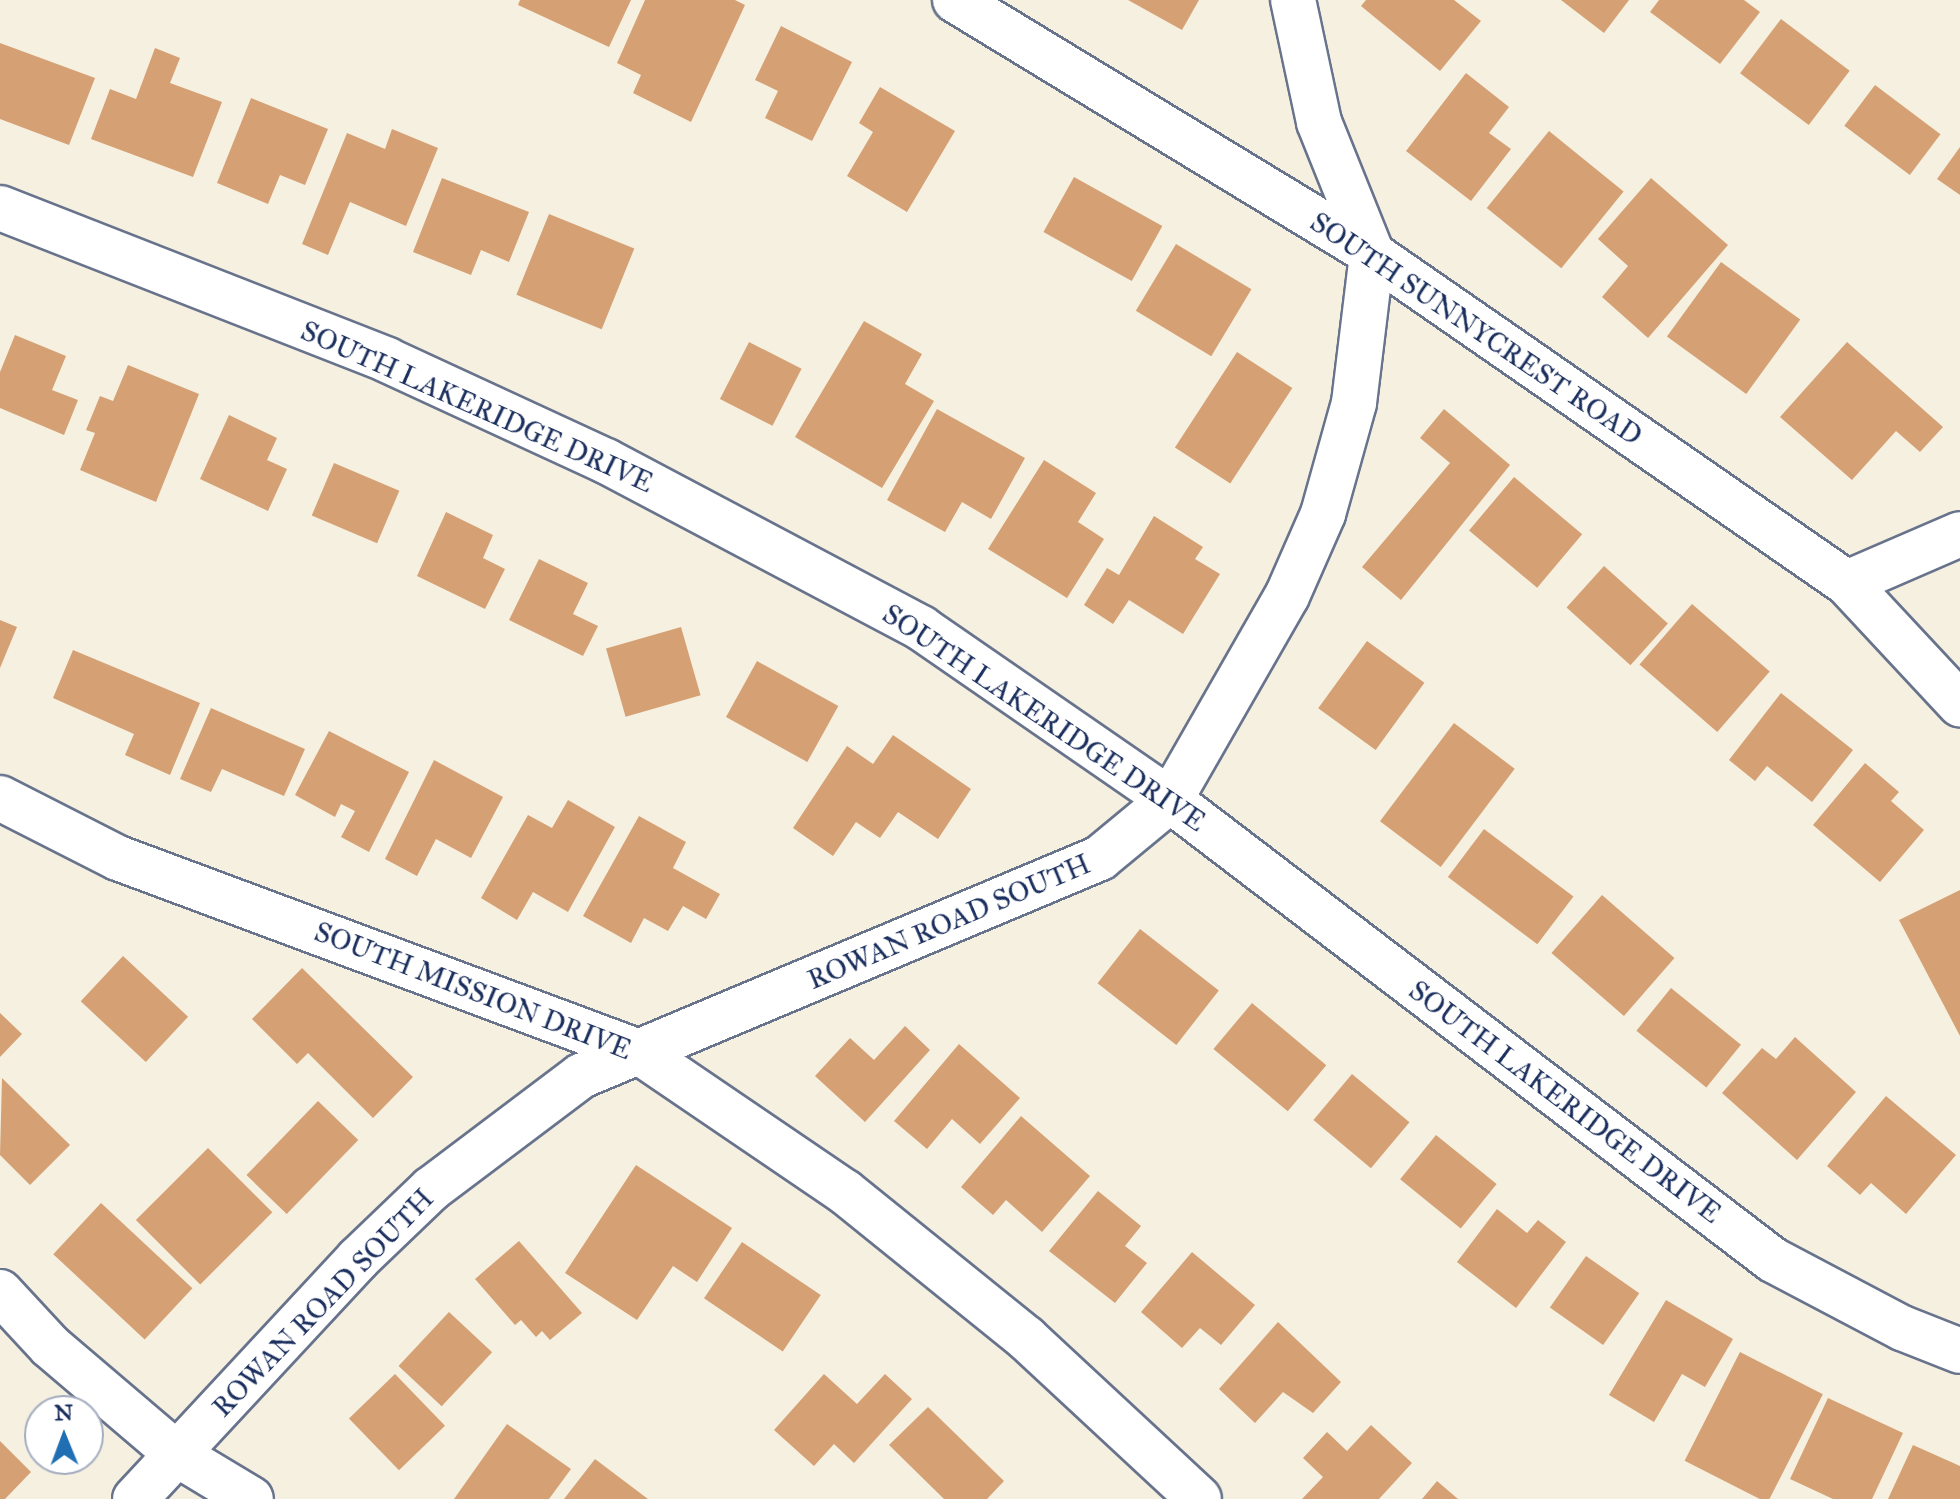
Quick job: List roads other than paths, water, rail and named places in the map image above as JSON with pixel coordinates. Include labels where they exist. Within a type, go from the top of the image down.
[{"type":"street","name":"SOUTH SUNNYCREST ROAD","points":[[955,0],[1372,254],[1847,583],[1960,704]]},
{"type":"street","name":"ROWAN ROAD SOUTH","points":[[135,1499],[358,1259],[431,1189],[581,1076],[1100,858],[1170,800],[1287,596],[1323,514],[1354,403],[1372,254],[1319,122],[1293,0]]},
{"type":"street","name":"SOUTH LAKERIDGE DRIVE","points":[[0,208],[387,360],[606,461],[921,628],[1170,800],[1773,1260],[1902,1328],[1960,1351]]},
{"type":"street","points":[[1847,583],[1960,534]]},
{"type":"street","name":"SOUTH MISSION DRIVE","points":[[0,798],[118,858],[639,1052],[845,1192],[1026,1338],[1199,1499]]},
{"type":"street","points":[[0,1292],[50,1346],[178,1455],[251,1499]]}]
